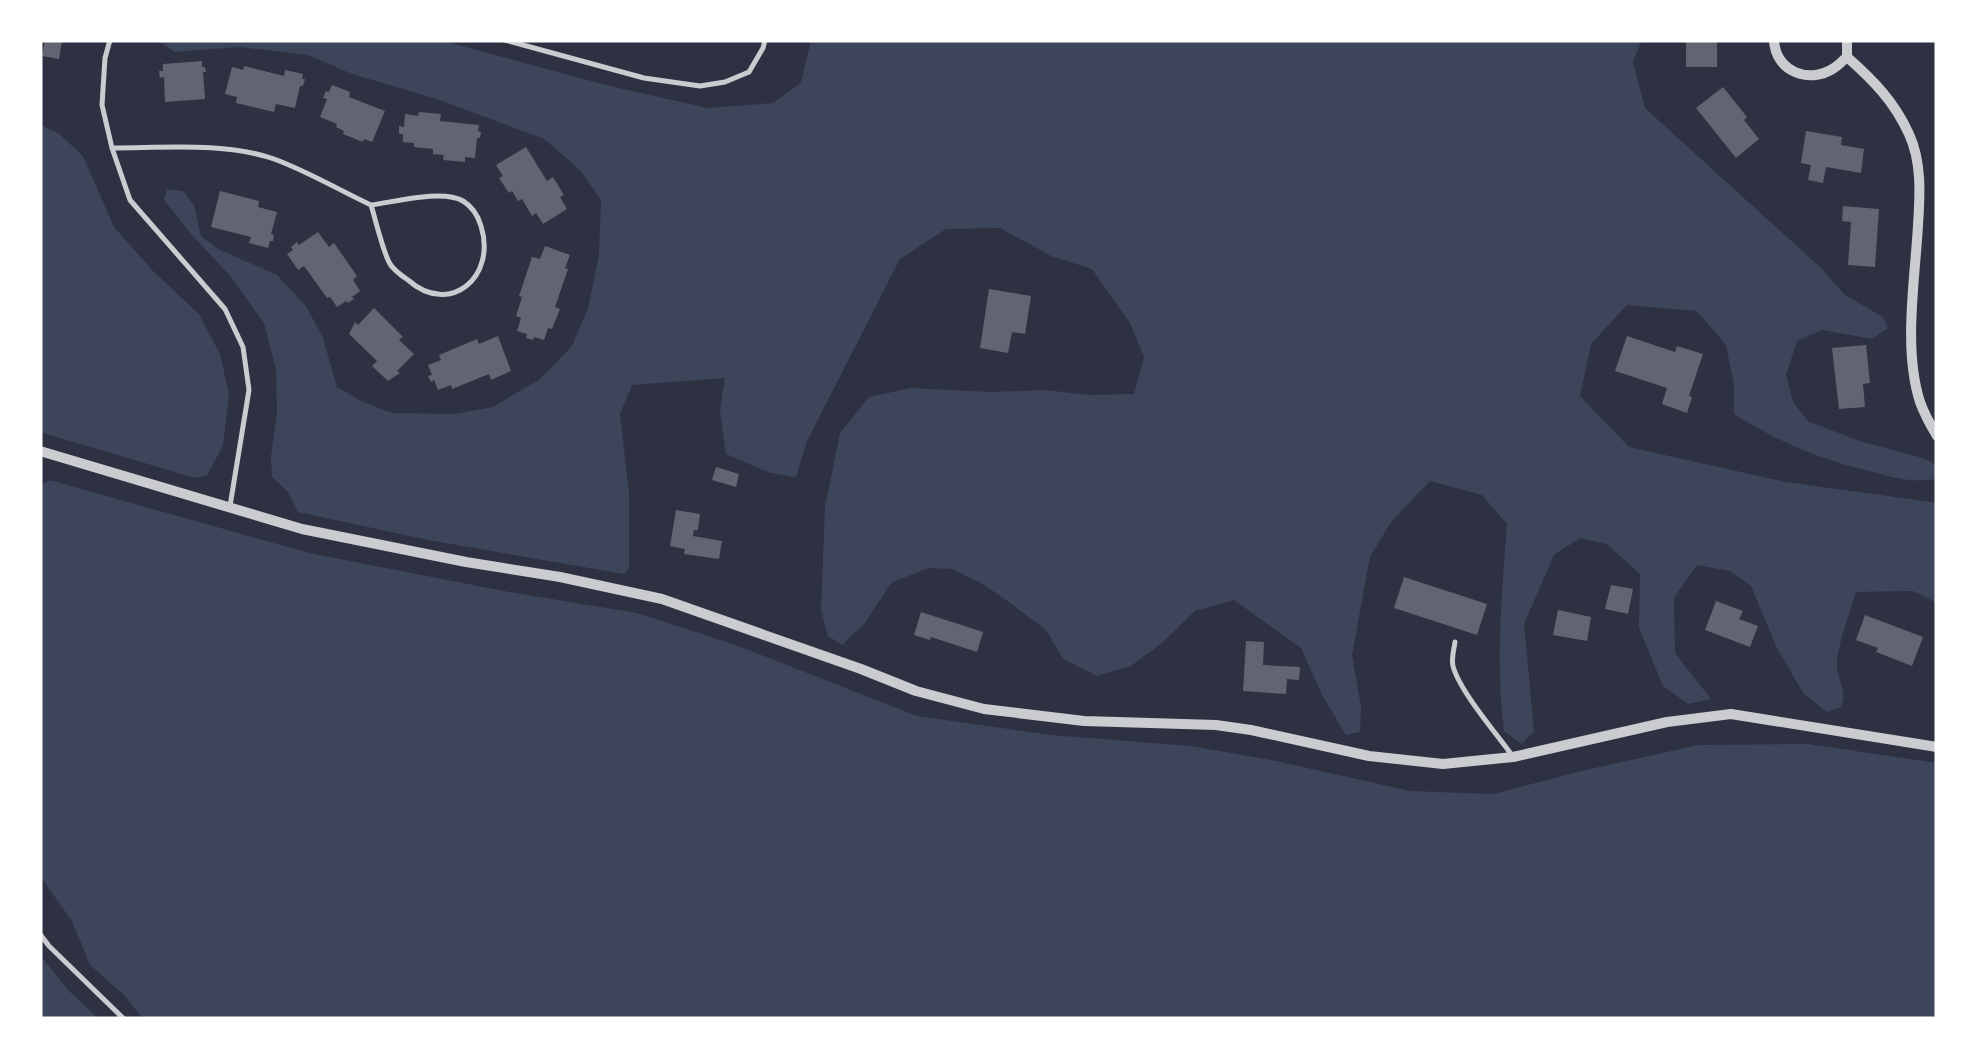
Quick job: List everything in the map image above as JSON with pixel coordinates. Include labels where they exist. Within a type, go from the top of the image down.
[{"type":"street","points":[[1774,40],[1779,60],[1801,75],[1834,69],[1847,57],[1847,40]]},
{"type":"street","points":[[1847,57],[1876,83],[1894,108],[1910,136],[1918,165],[1914,367],[1920,402],[1937,436]]},
{"type":"street","points":[[40,451],[302,528],[662,599],[916,691],[984,709],[1084,720],[1216,725],[1368,756],[1443,764],[1513,757],[1668,722],[1731,714],[1937,747]]},
{"type":"lane","points":[[110,40],[102,106],[130,200],[225,309],[243,347],[248,390],[230,507]]},
{"type":"lane","points":[[505,40],[644,78],[700,86],[725,82],[749,72],[764,40]]},
{"type":"lane","points":[[112,148],[241,151],[272,158],[371,205],[444,196],[464,202],[478,215],[486,242],[482,268],[468,285],[448,294],[422,293],[391,266],[371,205]]},
{"type":"lane","points":[[1455,642],[1454,669],[1513,757]]},
{"type":"lane","points":[[40,934],[124,1019]]},
{"type":"shaded area","points":[[157,40],[440,40],[708,108],[773,103],[801,83],[811,40],[1642,40],[1633,62],[1645,108],[1820,267],[1845,295],[1883,317],[1888,328],[1872,339],[1822,330],[1797,341],[1786,375],[1793,402],[1808,421],[1937,465],[1936,479],[1904,479],[1836,462],[1784,442],[1734,414],[1734,385],[1726,345],[1697,311],[1627,305],[1591,344],[1580,396],[1629,447],[1786,482],[1937,504],[1937,603],[1913,591],[1856,592],[1837,659],[1843,701],[1841,707],[1827,712],[1803,693],[1776,646],[1751,586],[1730,571],[1697,565],[1674,598],[1675,653],[1711,699],[1688,704],[1663,686],[1639,628],[1640,574],[1607,544],[1580,538],[1554,555],[1524,624],[1534,731],[1522,744],[1504,731],[1501,705],[1500,628],[1507,524],[1482,495],[1430,481],[1391,522],[1370,557],[1352,655],[1361,707],[1360,732],[1346,735],[1301,648],[1234,600],[1195,611],[1131,666],[1097,676],[1063,659],[1046,630],[983,584],[952,569],[928,568],[891,583],[865,623],[842,645],[828,636],[821,610],[825,507],[840,433],[869,397],[911,388],[1134,394],[1144,357],[1130,323],[1092,269],[1051,256],[1000,228],[946,229],[900,259],[807,441],[796,477],[770,473],[726,454],[720,410],[725,378],[632,385],[620,414],[629,493],[629,568],[624,574],[428,540],[298,512],[288,492],[272,477],[276,369],[264,323],[232,278],[164,200],[167,189],[183,191],[194,205],[201,236],[218,249],[277,275],[306,306],[323,338],[337,387],[392,413],[454,414],[493,407],[540,379],[572,346],[588,308],[599,255],[601,200],[581,171],[544,139],[437,99],[352,74],[308,55],[240,47],[175,52]]},
{"type":"shaded area","points":[[40,125],[58,133],[83,156],[114,227],[199,314],[220,354],[229,394],[223,446],[207,475],[195,478],[40,432]]},
{"type":"shaded area","points":[[50,480],[309,553],[637,613],[736,645],[917,716],[1051,735],[1191,746],[1410,791],[1494,794],[1698,745],[1808,744],[1937,763],[1937,1019],[143,1019],[123,994],[90,965],[72,921],[40,876],[40,486]]},
{"type":"shaded area","points":[[40,955],[69,991],[99,1019],[40,1019]]},
{"type":"building","points":[[45,40],[62,41],[59,59],[42,56]]},
{"type":"building","points":[[1686,40],[1717,40],[1717,67],[1686,67]]},
{"type":"building","points":[[202,61],[206,72],[205,99],[165,102],[164,77],[160,78],[159,71],[163,71],[163,64]]},
{"type":"building","points":[[244,66],[284,76],[285,70],[303,74],[305,79],[295,108],[276,104],[274,112],[236,103],[237,97],[225,94],[232,67],[243,70]]},
{"type":"building","points":[[332,85],[350,92],[349,97],[385,111],[372,142],[343,134],[337,124],[320,117],[327,99],[323,98]]},
{"type":"building","points":[[1723,87],[1759,139],[1736,158],[1696,108]]},
{"type":"building","points":[[419,112],[441,114],[440,121],[479,125],[475,158],[465,157],[465,162],[443,160],[444,155],[433,154],[433,149],[403,142],[399,126],[404,127],[405,114],[418,116]]},
{"type":"building","points":[[1806,131],[1842,137],[1841,145],[1864,149],[1861,173],[1826,167],[1823,183],[1808,180],[1811,165],[1801,163]]},
{"type":"building","points":[[526,147],[547,181],[553,177],[564,195],[560,197],[567,209],[543,224],[536,213],[532,216],[522,199],[518,201],[512,191],[509,193],[496,165]]},
{"type":"building","points":[[220,191],[259,201],[258,207],[277,212],[273,241],[268,248],[249,243],[251,237],[211,227]]},
{"type":"building","points":[[1843,206],[1879,209],[1875,267],[1848,265],[1851,222],[1842,221]]},
{"type":"building","points":[[318,232],[329,247],[334,243],[357,276],[353,280],[360,291],[354,299],[337,307],[304,266],[298,270],[287,254],[297,242],[299,245]]},
{"type":"building","points":[[545,246],[570,255],[555,307],[560,309],[552,329],[548,328],[544,340],[533,340],[517,331],[521,318],[516,316],[532,257],[540,259]]},
{"type":"building","points":[[989,289],[1031,296],[1025,334],[1012,332],[1008,353],[980,348]]},
{"type":"building","points":[[374,308],[414,354],[397,371],[400,373],[388,381],[372,366],[377,361],[349,334],[355,322],[358,325]]},
{"type":"building","points":[[498,336],[511,371],[491,380],[489,374],[452,389],[451,385],[438,390],[434,380],[431,382],[428,365],[441,360],[439,355],[477,339],[479,344]]},
{"type":"building","points":[[1627,336],[1675,352],[1677,346],[1703,354],[1687,413],[1662,404],[1667,388],[1615,371]]},
{"type":"building","points":[[1866,345],[1870,383],[1863,384],[1865,407],[1839,409],[1832,348]]},
{"type":"building","points":[[716,467],[739,474],[736,487],[712,480]]},
{"type":"building","points":[[676,510],[700,514],[693,536],[722,541],[719,559],[684,554],[685,549],[670,546]]},
{"type":"building","points":[[1404,577],[1487,604],[1477,635],[1394,608]]},
{"type":"building","points":[[1611,585],[1633,589],[1628,614],[1605,609]]},
{"type":"building","points":[[1716,601],[1743,611],[1739,619],[1758,626],[1750,647],[1705,630]]},
{"type":"building","points":[[1558,610],[1591,617],[1587,641],[1553,635]]},
{"type":"building","points":[[921,612],[983,632],[977,652],[914,635]]},
{"type":"building","points":[[1865,615],[1923,637],[1912,666],[1856,640]]},
{"type":"building","points":[[1246,641],[1264,642],[1263,665],[1300,667],[1299,680],[1287,679],[1286,694],[1243,691]]}]
